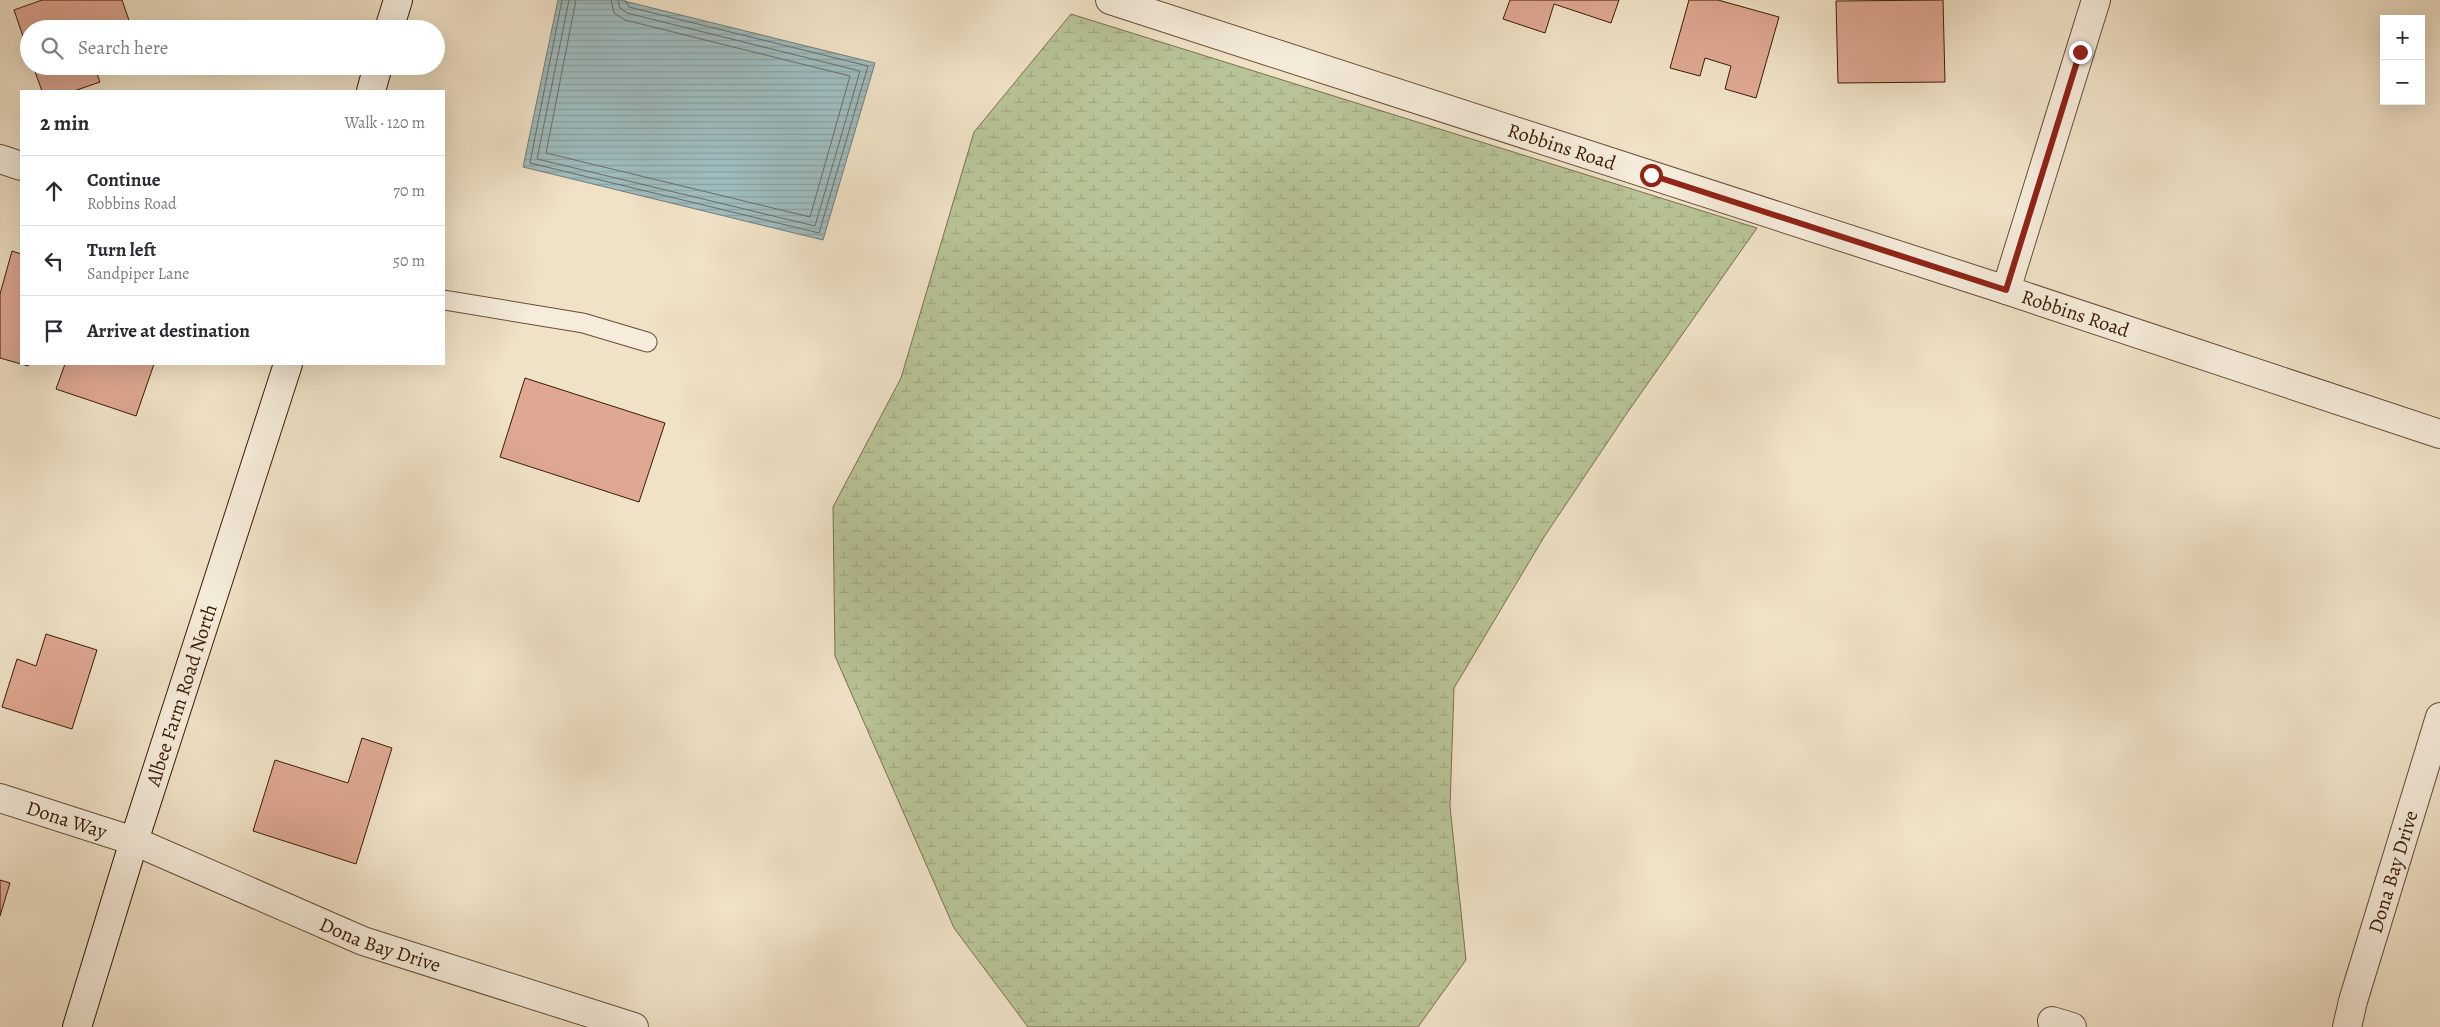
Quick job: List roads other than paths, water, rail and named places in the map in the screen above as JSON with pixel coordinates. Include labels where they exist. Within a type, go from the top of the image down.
[{"type":"street","points":[[392,20],[398,0]]},
{"type":"street","name":"Robbins Road","points":[[1110,0],[2006,290],[2440,434]]},
{"type":"street","points":[[2006,290],[2096,0]]},
{"type":"street","points":[[371,90],[375,75]]},
{"type":"street","points":[[0,159],[20,166]]},
{"type":"street","name":"Albee Farm Road North","points":[[77,1027],[134,842],[288,365]]},
{"type":"street","name":"Dona Bay Drive","points":[[2348,1027],[2353,1002],[2440,717]]},
{"type":"street","name":"Dona Way","points":[[0,798],[134,842]]},
{"type":"street","name":"Dona Bay Drive","points":[[134,842],[363,941],[634,1027]]},
{"type":"lane","points":[[445,300],[583,323],[647,342]]},
{"type":"water","points":[[558,0],[620,0],[875,63],[823,240],[523,167]]}]
